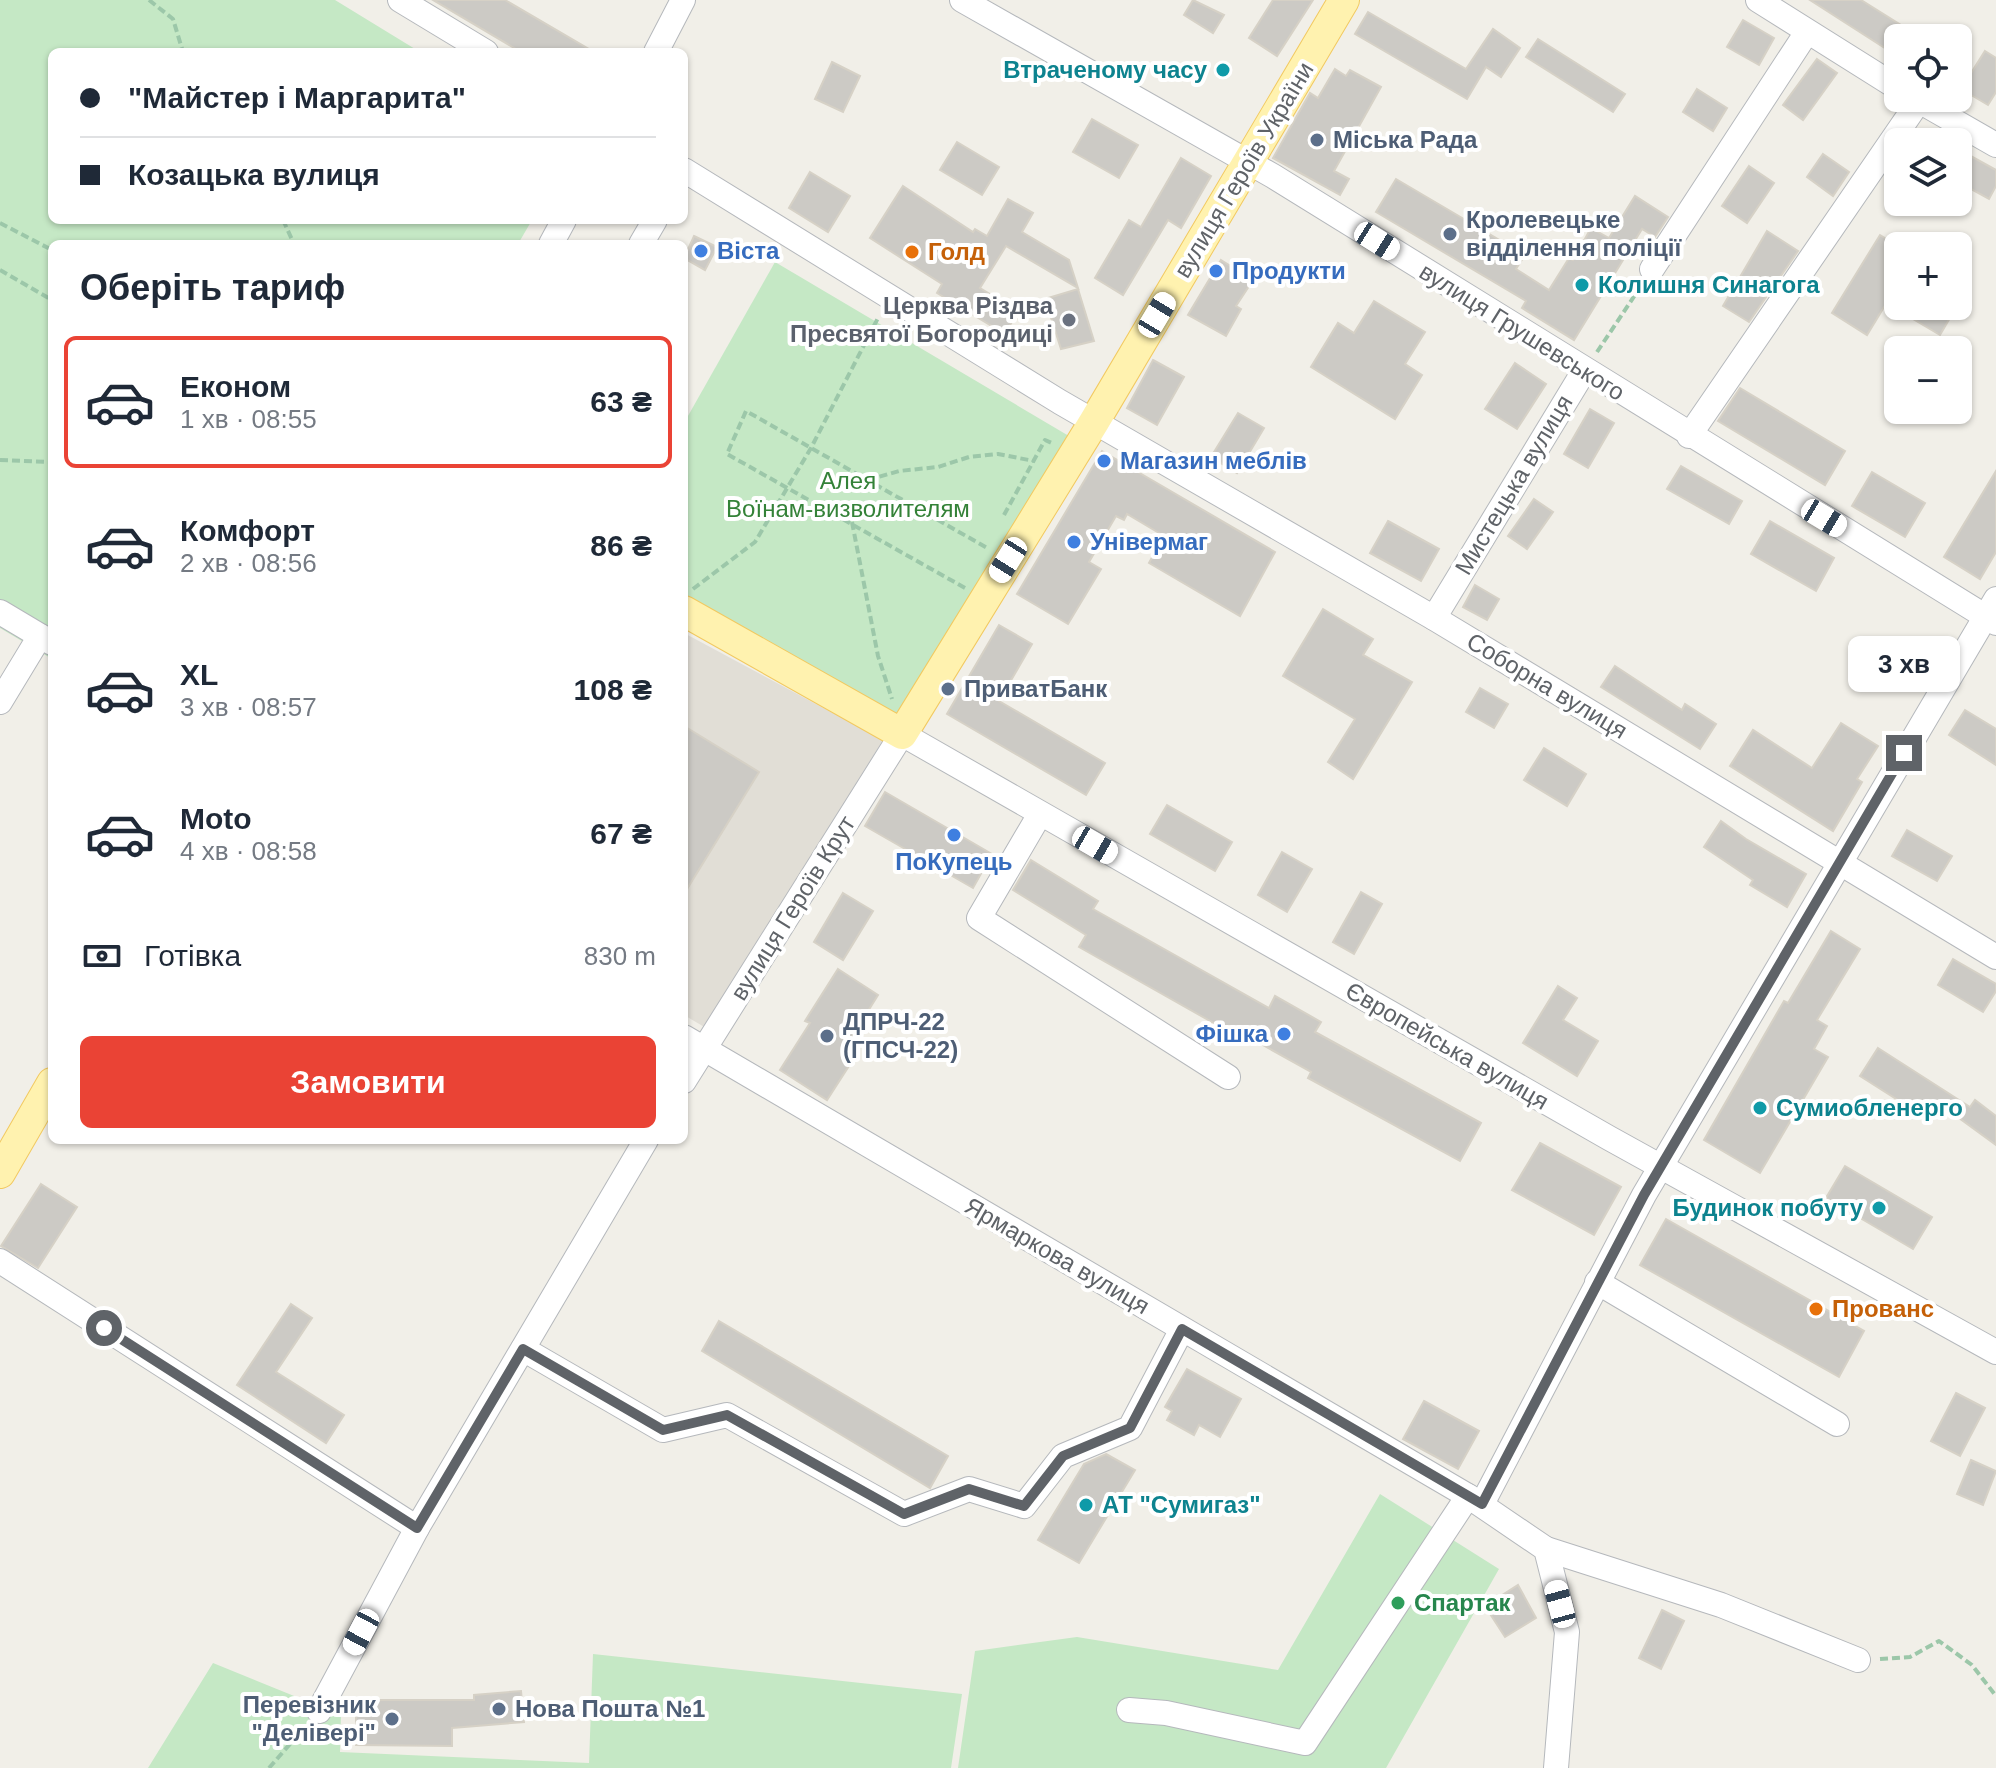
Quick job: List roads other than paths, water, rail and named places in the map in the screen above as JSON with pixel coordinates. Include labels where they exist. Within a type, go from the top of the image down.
[{"type":"main road","name":"вулиця Героїв України","points":[[902,734],[1094,422],[1344,0]]},
{"type":"main road","points":[[688,613],[902,734]]},
{"type":"main road","points":[[0,1173],[48,1090]]},
{"type":"street","points":[[400,0],[479,48]]},
{"type":"street","points":[[658,48],[683,0]]},
{"type":"street","name":"вулиця Грушевського","points":[[962,0],[1248,162],[1689,436],[1993,613]]},
{"type":"street","points":[[1758,0],[1884,80]]},
{"type":"street","points":[[1652,269],[1807,32]]},
{"type":"street","points":[[1689,436],[1900,112]]},
{"type":"street","points":[[1938,112],[1996,145]]},
{"type":"street","name":"Соборна вулиця","points":[[688,172],[1094,422],[1434,618],[1996,957]]},
{"type":"street","name":"Мистецька вулиця","points":[[1434,618],[1584,371]]},
{"type":"street","points":[[0,612],[46,640],[0,702]]},
{"type":"street","points":[[1129,1710],[1166,1713],[1305,1743],[1475,1500],[1662,1166],[1840,863],[1993,613]]},
{"type":"street","name":"Європейська вулиця","points":[[902,734],[1996,1352]]},
{"type":"street","name":"вулиця Героїв Крут","points":[[688,1066],[694,1044],[902,734]]},
{"type":"street","points":[[1040,814],[979,918],[1228,1077]]},
{"type":"street","name":"Ярмаркова вулиця","points":[[694,1044],[1475,1500],[1546,1549],[1721,1605],[1858,1660]]},
{"type":"street","points":[[319,1711],[417,1528],[644,1144]]},
{"type":"street","points":[[0,1261],[417,1528]]},
{"type":"street","points":[[1597,1282],[1837,1424]]},
{"type":"street","points":[[523,1349],[663,1430],[727,1415],[904,1514],[969,1489],[1024,1506],[1063,1456],[1130,1428],[1182,1329]]},
{"type":"street","points":[[1546,1549],[1567,1632],[1556,1768]]},
{"type":"place","name":"Втраченому часу","points":[[1223,70]]},
{"type":"place","name":"Міська Рада","points":[[1317,140]]},
{"type":"place","name":"Кролевецьке відділення поліції","points":[[1450,234]]},
{"type":"place","name":"Віста","points":[[701,251]]},
{"type":"place","name":"Голд","points":[[912,252]]},
{"type":"place","name":"Продукти","points":[[1216,271]]},
{"type":"place","name":"Колишня Синагога","points":[[1582,285]]},
{"type":"place","name":"Церква Різдва Пресвятої Богородиці","points":[[1069,320]]},
{"type":"place","name":"Магазин меблів","points":[[1104,461]]},
{"type":"place","name":"Універмаг","points":[[1074,542]]},
{"type":"place","name":"ПриватБанк","points":[[948,689]]},
{"type":"place","name":"ПоКупець","points":[[954,835]]},
{"type":"place","name":"Фішка","points":[[1284,1034]]},
{"type":"place","name":"ДПРЧ-22 (ГПСЧ-22)","points":[[827,1036]]},
{"type":"place","name":"Сумиобленерго","points":[[1760,1108]]},
{"type":"place","name":"Будинок побуту","points":[[1879,1208]]},
{"type":"place","name":"Прованс","points":[[1816,1309]]},
{"type":"place","name":"АТ \"Сумигаз\"","points":[[1086,1505]]},
{"type":"place","name":"Спартак","points":[[1398,1603]]},
{"type":"place","name":"Нова Пошта №1","points":[[499,1709]]},
{"type":"place","name":"Перевізник \"Делівері\"","points":[[392,1719]]},
{"type":"park label","name":"Алея Воїнам-визволителям","points":[[848,495]]}]
